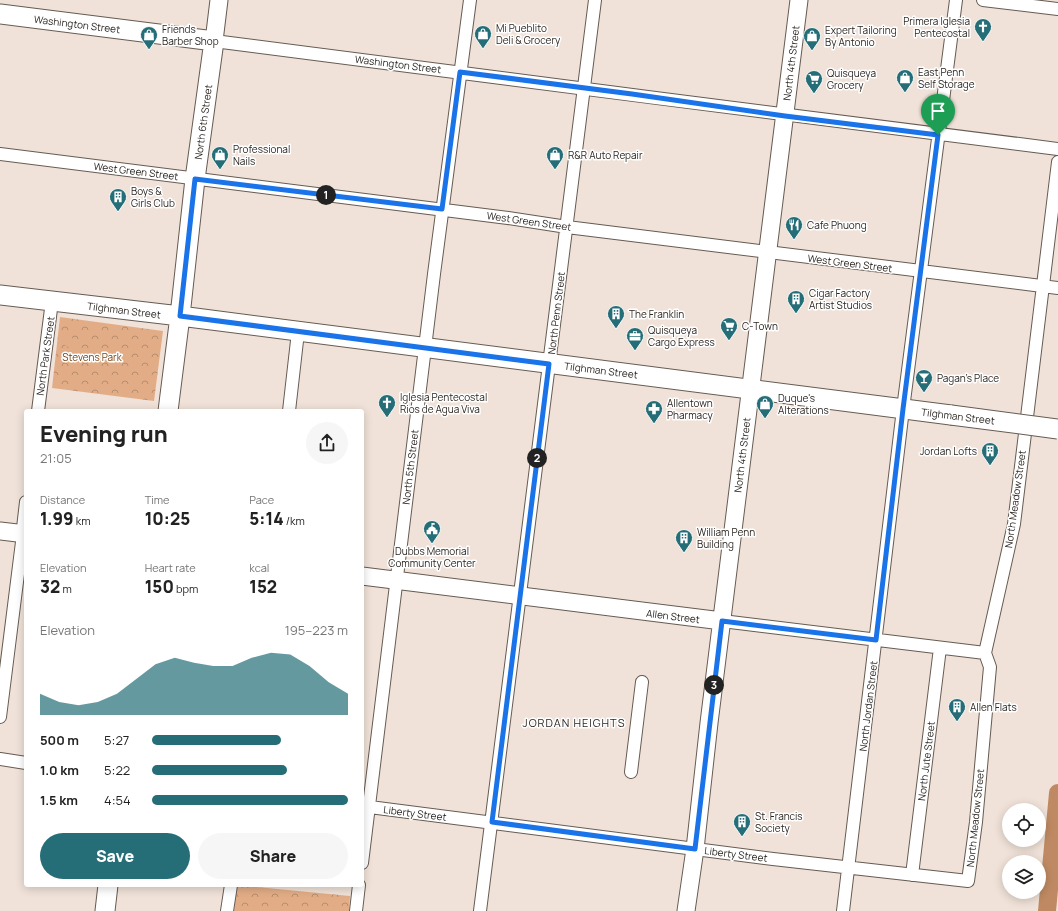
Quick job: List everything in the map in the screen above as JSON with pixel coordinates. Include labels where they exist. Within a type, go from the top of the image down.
[{"type":"main road","name":"Washington Street","points":[[0,14],[214,41]]},
{"type":"main road","name":"North 6th Street","points":[[168,409],[195,179],[214,41]]},
{"type":"main road","name":"Tilghman Street","points":[[0,295],[180,316],[1058,429]]},
{"type":"main road","points":[[105,911],[108,887]]},
{"type":"street","name":"North 6th Street","points":[[214,41],[219,0]]},
{"type":"street","name":"North 5th Street","points":[[364,834],[366,806],[470,0]]},
{"type":"street","name":"North Penn Street","points":[[480,911],[595,0]]},
{"type":"street","name":"North 4th Street","points":[[686,911],[695,849],[767,252],[800,0]]},
{"type":"street","name":"North Jordan Street","points":[[843,911],[903,409],[956,0]]},
{"type":"street","points":[[983,0],[1058,9]]},
{"type":"street","name":"Washington Street","points":[[214,41],[584,88],[785,116],[1058,149]]},
{"type":"street","name":"West Green Street","points":[[0,154],[442,209],[567,227],[921,272],[1058,288]]},
{"type":"street","name":"North Meadow Street","points":[[968,881],[977,815],[990,667],[985,653],[1014,524],[1058,162]]},
{"type":"street","name":"North Park Street","points":[[38,409],[52,301]]},
{"type":"street","points":[[289,409],[298,332]]},
{"type":"street","points":[[24,519],[24,531]]},
{"type":"street","points":[[0,531],[24,534]]},
{"type":"street","points":[[0,717],[24,541]]},
{"type":"street","name":"Allen Street","points":[[364,576],[985,653]]},
{"type":"street","name":"North Jute Street","points":[[912,875],[940,648]]},
{"type":"street","points":[[630,772],[642,682]]},
{"type":"street","points":[[0,759],[24,762]]},
{"type":"street","name":"Liberty Street","points":[[366,806],[695,849],[968,881]]},
{"type":"street","points":[[227,911],[231,887]]},
{"type":"street","points":[[356,911],[359,887]]},
{"type":"green space","name":"Stevens Park","points":[[60,317],[163,331],[154,401],[52,388]]},
{"type":"green space","points":[[66,330],[77,344],[73,347],[68,347],[62,343],[61,337]]},
{"type":"green space","points":[[237,887],[258,887],[350,896],[349,911],[234,911]]},
{"type":"waterway","points":[[1047,911],[1058,793]]},
{"type":"place","name":"Primera Iglesia Pentecostal","points":[[983,42]]},
{"type":"place","name":"Mi Pueblito Deli & Grocery","points":[[483,49]]},
{"type":"place","name":"Friends Barber Shop","points":[[149,50]]},
{"type":"place","name":"Expert Tailoring By Antonio","points":[[812,51]]},
{"type":"place","name":"East Penn Self Storage","points":[[905,93]]},
{"type":"place","name":"Quisqueya Grocery","points":[[814,94]]},
{"type":"place","name":"Professional Nails","points":[[220,170]]},
{"type":"place","name":"R&R Auto Repair","points":[[555,170]]},
{"type":"place","name":"Boys & Girls Club","points":[[118,212]]},
{"type":"place","name":"Cafe Phuong","points":[[794,240]]},
{"type":"place","name":"Cigar Factory Artist Studios","points":[[796,314]]},
{"type":"place","name":"The Franklin","points":[[616,329]]},
{"type":"place","name":"C-Town","points":[[729,341]]},
{"type":"place","name":"Quisqueya Cargo Express","points":[[635,351]]},
{"type":"place","name":"Pagan's Place","points":[[924,393]]},
{"type":"place","name":"Iglesia Pentecostal Rios de Agua Viva","points":[[387,418]]},
{"type":"place","name":"Duque's Alterations","points":[[765,419]]},
{"type":"place","name":"Allentown Pharmacy","points":[[654,424]]},
{"type":"place","name":"Jordan Lofts","points":[[990,466]]},
{"type":"place","name":"Dubbs Memorial Community Center","points":[[432,544]]},
{"type":"place","name":"William Penn Building","points":[[684,553]]},
{"type":"place","name":"Allen Flats","points":[[957,722]]},
{"type":"place","name":"St. Francis Society","points":[[742,837]]},
{"type":"district","name":"JORDAN HEIGHTS","points":[[574,722]]},
{"type":"route","points":[[460,72],[938,135],[903,409],[876,640],[722,621],[695,849],[492,822],[549,364],[180,316],[195,179],[442,209],[460,72]]}]
